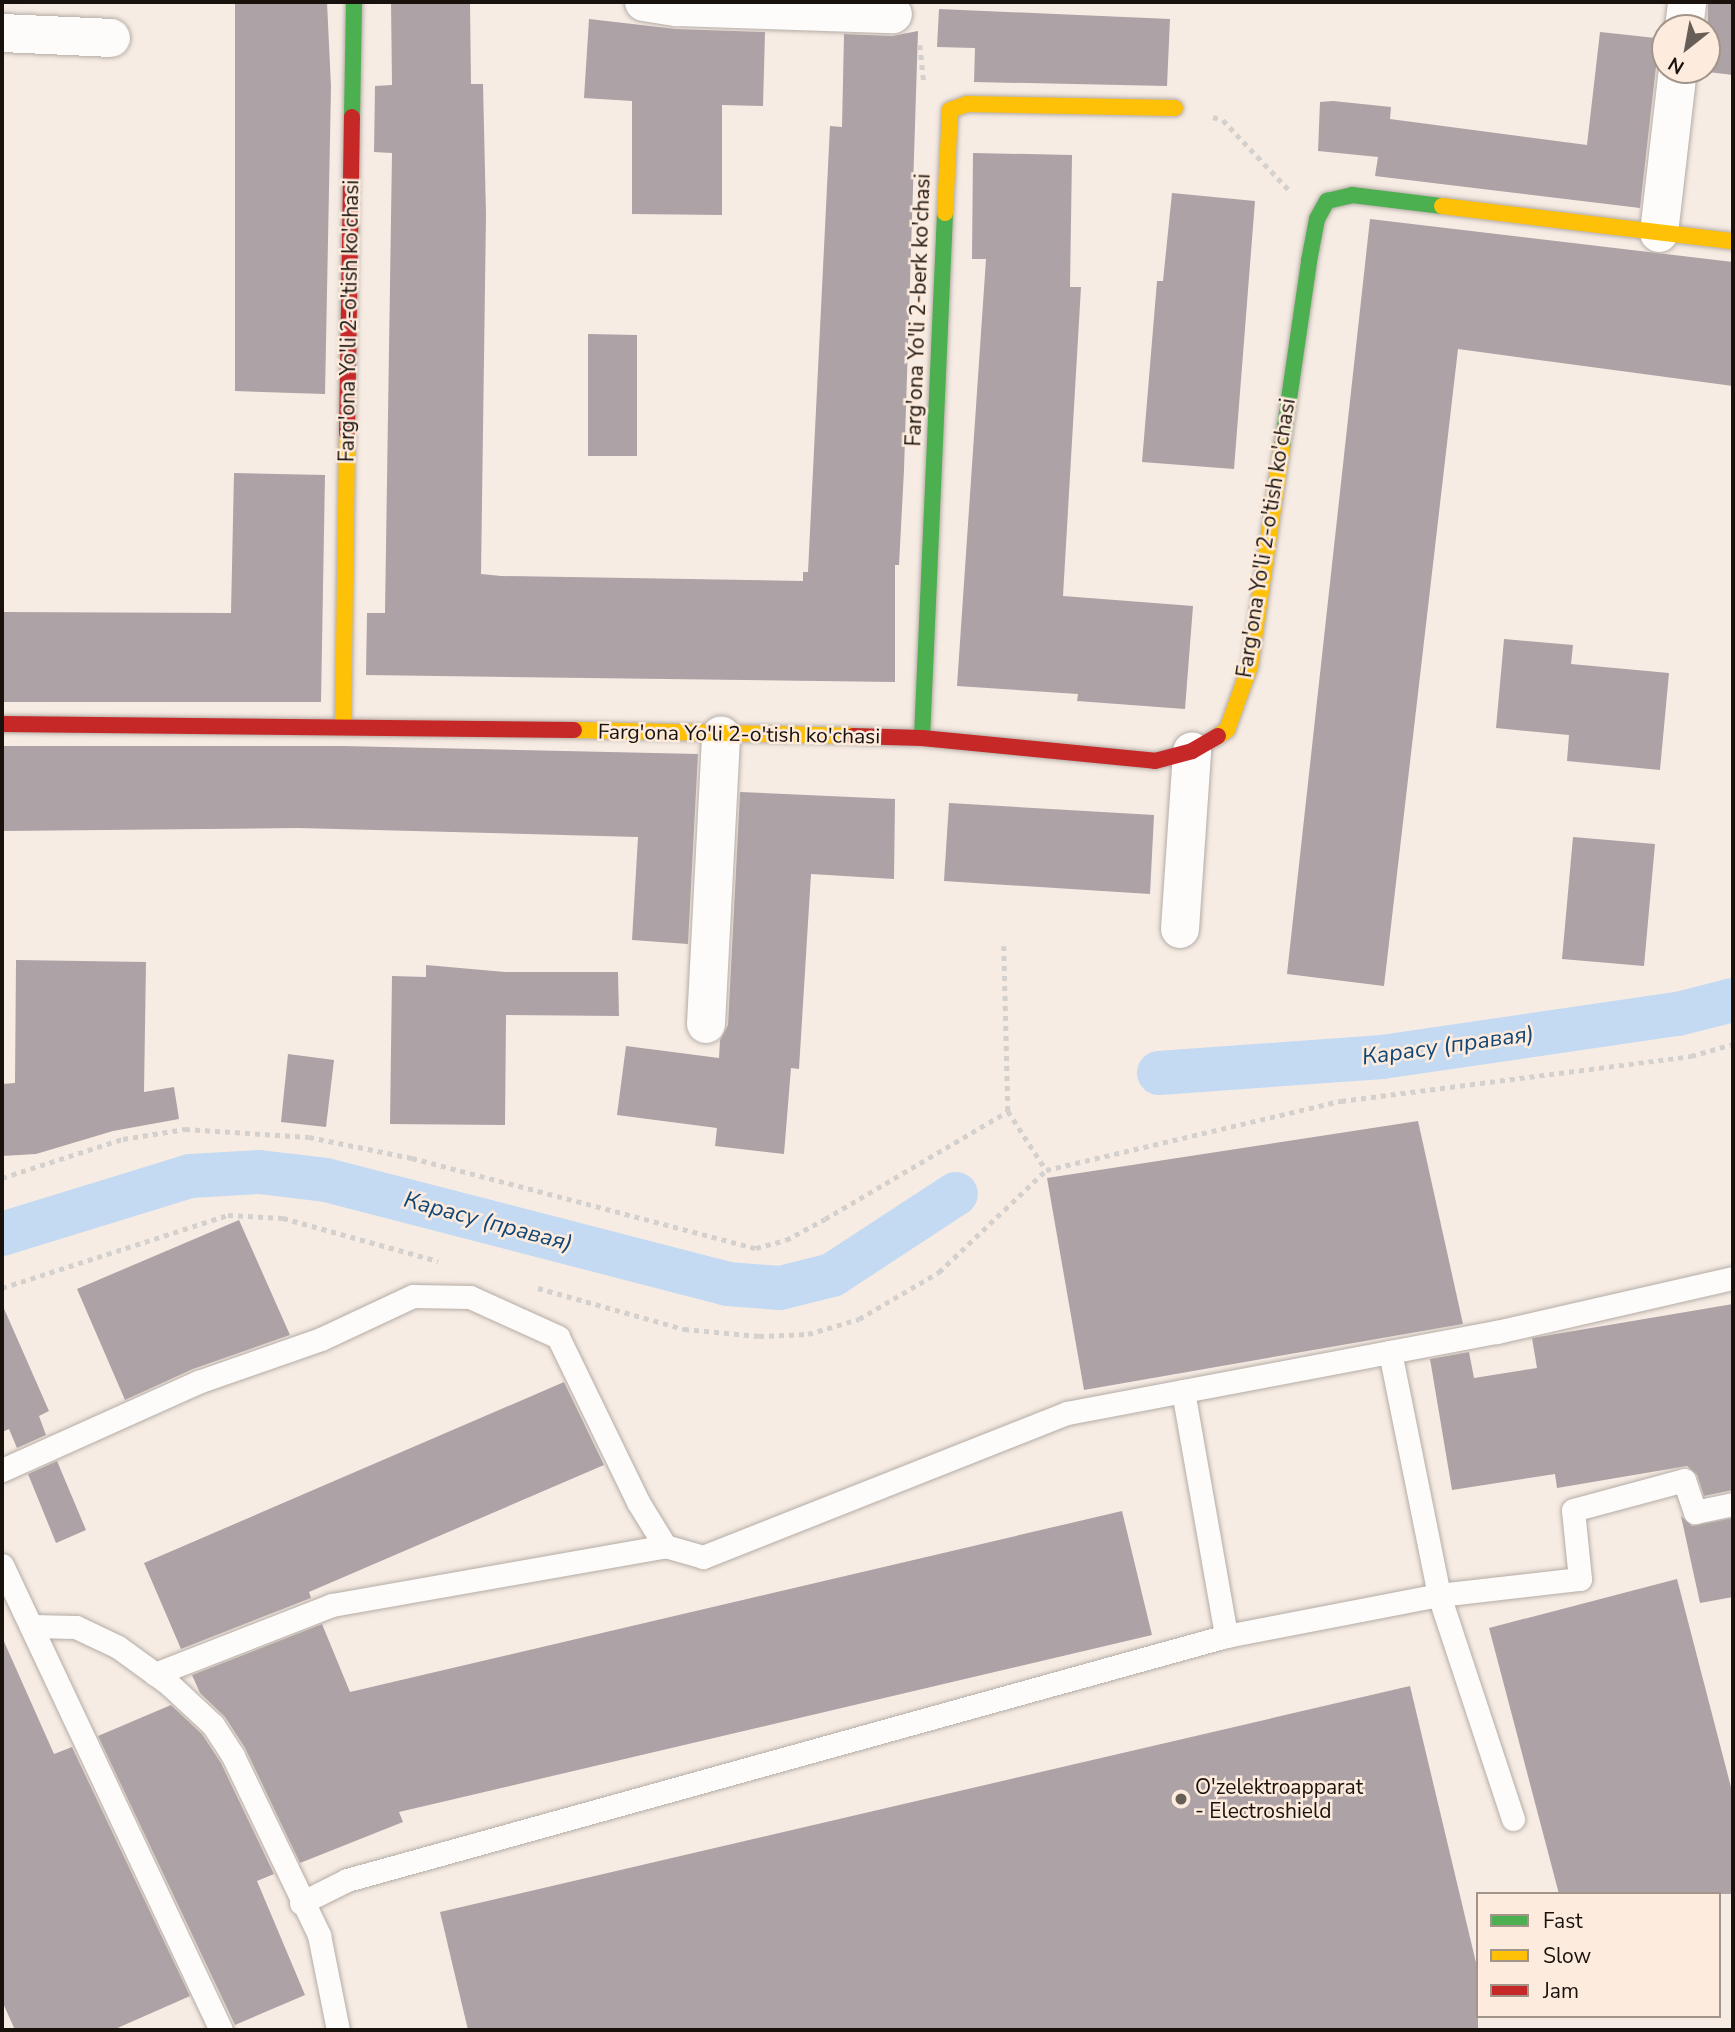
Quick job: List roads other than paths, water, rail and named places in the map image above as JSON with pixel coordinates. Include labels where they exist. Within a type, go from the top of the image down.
[{"type":"street","name":"Farg'ona Yo'li 2-o'tish ko'chasi","points":[[342,724],[354,2]]},
{"type":"street","points":[[644,2],[677,7],[893,14]]},
{"type":"street","points":[[2,33],[111,38]]},
{"type":"street","points":[[1676,84],[1659,233],[1733,241]]},
{"type":"street","name":"Farg'ona Yo'li 2-berk ko'chasi","points":[[922,738],[950,110],[967,104],[1175,108]]},
{"type":"street","name":"Farg'ona Yo'li 2-o'tish ko'chasi","points":[[2,724],[342,724],[922,738],[1155,761],[1192,751],[1227,730],[1250,666],[1317,219],[1327,201],[1352,195],[1659,233]]},
{"type":"street","points":[[706,1024],[721,735]]},
{"type":"street","points":[[1180,929],[1192,751]]},
{"type":"lane","points":[[155,1674],[332,1605],[665,1546],[704,1557],[1067,1413],[1390,1352],[1733,1278]]},
{"type":"lane","points":[[2,1470],[198,1382],[321,1339],[413,1296],[470,1297],[558,1337],[638,1502],[665,1546]]},
{"type":"lane","points":[[1390,1352],[1439,1595],[1513,1819]]},
{"type":"lane","points":[[1183,1391],[1226,1636]]},
{"type":"lane","points":[[301,1903],[347,1880],[1226,1636],[1439,1595],[1580,1579],[1573,1510],[1684,1480],[1695,1512],[1733,1504]]},
{"type":"lane","points":[[2,1564],[221,2030]]},
{"type":"lane","points":[[30,1626],[76,1627],[118,1647],[155,1674],[213,1725],[233,1756],[301,1903],[319,1935],[338,2030]]},
{"type":"waterway","name":"Карасу (правая)","points":[[1159,1073],[1382,1057],[1678,1014],[1733,1000]]},
{"type":"waterway","name":"Карасу (правая)","points":[[2,1234],[190,1176],[259,1172],[326,1180],[727,1284],[780,1288],[832,1275],[956,1194]]},
{"type":"place","name":"O'zelektroapparat - Electroshield","points":[[1181,1799]]}]
